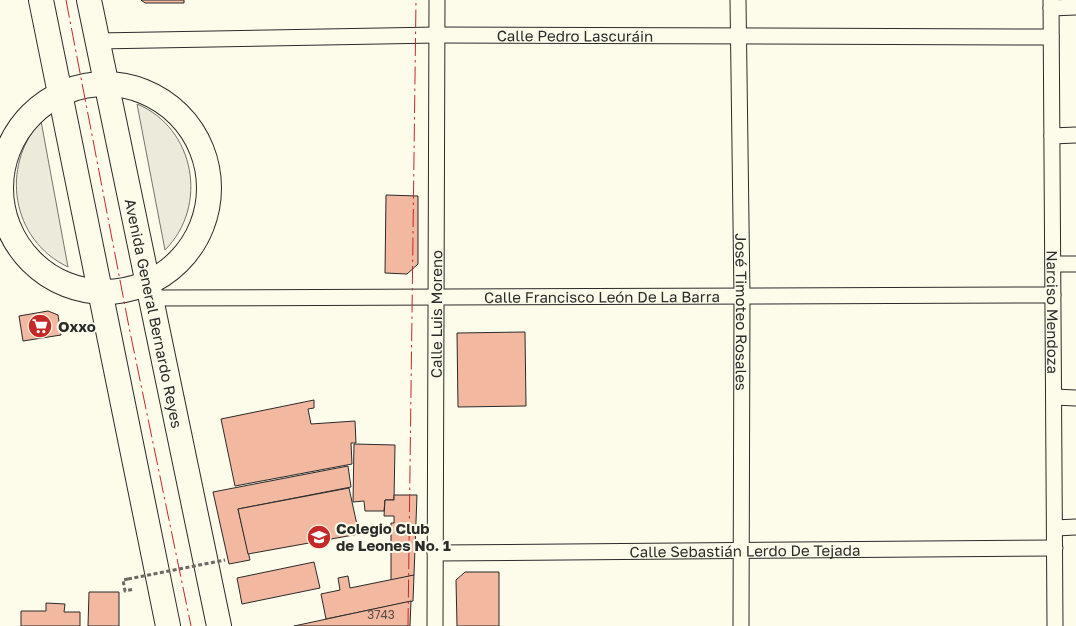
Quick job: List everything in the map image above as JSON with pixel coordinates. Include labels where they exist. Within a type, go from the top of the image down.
[{"type":"main road","points":[[41,0],[99,292],[144,500],[168,626]]},
{"type":"main road","name":"Avenida General Bernardo Reyes","points":[[89,0],[219,626]]},
{"type":"main road","points":[[106,84],[135,88],[154,96],[176,112],[195,136],[206,163],[209,179],[208,205],[202,225],[193,244],[150,291],[99,292],[72,286],[40,269],[19,248],[8,228],[2,208],[1,174],[13,137],[29,116],[45,102],[60,93],[82,86],[106,84]]},
{"type":"street","name":"Calle Luis Moreno","points":[[435,626],[437,0]]},
{"type":"street","name":"José Timoteo Rosales","points":[[738,0],[742,296],[741,626]]},
{"type":"street","points":[[1051,4],[1076,7]]},
{"type":"street","name":"Narciso Mendoza","points":[[1051,4],[1055,626]]},
{"type":"street","name":"Calle Pedro Lascuráin","points":[[98,41],[437,34],[1051,36]]},
{"type":"street","points":[[1052,136],[1076,135]]},
{"type":"street","points":[[1053,264],[1076,264]]},
{"type":"street","name":"Calle Francisco León De La Barra","points":[[150,291],[435,297],[1053,295]]},
{"type":"street","points":[[1054,397],[1076,398]]},
{"type":"street","points":[[1055,528],[1076,527]]},
{"type":"street","name":"Calle Sebastián Lerdo De Tejada","points":[[435,553],[1055,548]]},
{"type":"path","points":[[134,589],[126,591],[123,580],[225,560]]},
{"type":"shaded area","points":[[137,104],[157,115],[172,131],[183,149],[189,170],[191,191],[187,212],[179,232],[165,250]]},
{"type":"shaded area","points":[[41,121],[68,267],[49,255],[34,239],[24,221],[18,201],[16,180],[20,159],[28,139]]},
{"type":"building","points":[[141,0],[184,0],[184,3],[145,3]]},
{"type":"building","points":[[386,195],[418,196],[418,264],[407,274],[385,273]]},
{"type":"building","name":"Oxxo","points":[[48,311],[58,315],[61,335],[23,341],[19,316]]},
{"type":"building","points":[[525,332],[526,406],[458,407],[457,333]]},
{"type":"building","points":[[314,400],[314,408],[308,409],[311,424],[355,421],[356,443],[351,443],[352,464],[235,486],[221,419]]},
{"type":"building","points":[[354,444],[395,445],[394,500],[385,500],[384,511],[365,511],[364,501],[353,502]]},
{"type":"building","points":[[348,466],[351,487],[238,509],[250,560],[229,564],[213,492]]},
{"type":"building","points":[[349,488],[359,534],[248,554],[238,509]]},
{"type":"building","points":[[394,495],[417,495],[414,575],[391,581],[391,523],[394,523],[394,516],[384,516],[385,500],[394,500]]},
{"type":"building","points":[[314,562],[320,588],[242,604],[237,578]]},
{"type":"building","points":[[465,572],[499,572],[499,626],[457,626],[456,580]]},
{"type":"building","points":[[414,575],[413,601],[326,619],[321,594],[340,590],[338,578],[348,576],[350,588]]},
{"type":"building","points":[[89,592],[119,592],[119,626],[88,626]]},
{"type":"building","points":[[411,601],[410,626],[294,626]]},
{"type":"building","points":[[46,603],[65,604],[64,612],[80,612],[80,626],[21,626],[21,611],[46,611]]},
{"type":"power","points":[[66,0],[129,327],[191,626]]},
{"type":"power","points":[[408,626],[416,0]]},
{"type":"place","name":"Oxxo","points":[[40,326]]},
{"type":"place","name":"Colegio Club de Leones No. 1","points":[[319,537]]}]
